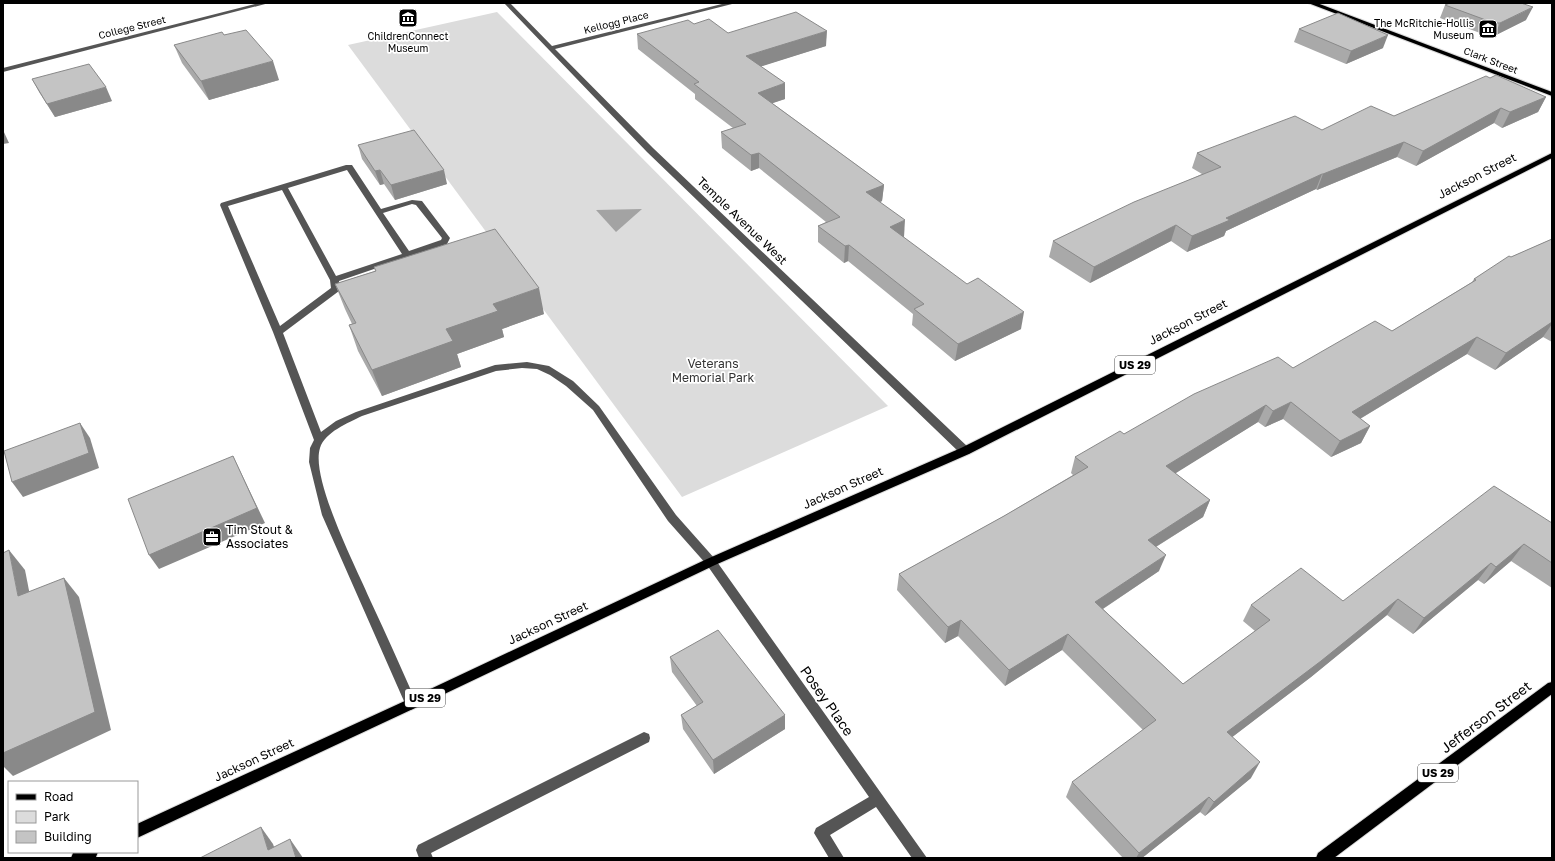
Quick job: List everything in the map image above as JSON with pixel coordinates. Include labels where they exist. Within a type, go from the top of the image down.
[{"type":"main road","name":"Clark Street","points":[[1311,3],[1552,94]]},
{"type":"main road","name":"Jackson Street","points":[[138,831],[412,704],[711,562],[965,451],[1552,155]]},
{"type":"main road","name":"Jefferson Street","points":[[1323,858],[1552,687]]},
{"type":"main road","points":[[78,858],[89,853]]},
{"type":"street","name":"College Street","points":[[3,70],[266,3]]},
{"type":"street","name":"Temple Avenue West","points":[[507,3],[650,150],[965,451]]},
{"type":"street","name":"Kellogg Place","points":[[551,48],[733,3]]},
{"type":"street","points":[[407,255],[349,167],[224,205],[278,332],[319,439],[314,449],[315,459],[319,485],[328,515],[412,704]]},
{"type":"street","points":[[278,332],[336,289],[334,280],[284,187]]},
{"type":"street","points":[[334,280],[444,242],[446,238],[419,202],[412,202],[379,212]]},
{"type":"street","name":"Posey Place","points":[[319,439],[340,422],[359,414],[495,368],[516,365],[540,366],[570,384],[585,396],[596,408],[672,518],[711,562],[920,858]]},
{"type":"street","points":[[426,858],[423,850],[644,738]]},
{"type":"street","points":[[837,858],[821,833],[878,799]]},
{"type":"green space","name":"Veterans Memorial Park","points":[[497,12],[888,406],[682,497],[348,45]]},
{"type":"shaded area","points":[[642,209],[616,232],[596,210]]},
{"type":"building","points":[[1450,3],[1521,3],[1533,7],[1500,23],[1494,23],[1445,5]]},
{"type":"building","points":[[796,12],[827,31],[746,56],[785,83],[758,93],[884,185],[866,192],[905,220],[890,227],[967,284],[978,278],[1024,312],[958,344],[914,309],[924,304],[849,245],[845,246],[818,226],[840,217],[759,153],[751,155],[721,132],[746,124],[694,84],[699,82],[637,34],[688,20],[694,24],[709,19],[728,33]]},
{"type":"building","points":[[1338,13],[1388,35],[1351,51],[1299,29]]},
{"type":"building","points":[[246,30],[273,61],[201,81],[174,45],[222,32],[224,35]]},
{"type":"building","points":[[89,64],[106,87],[47,104],[32,79]]},
{"type":"building","points":[[1496,75],[1546,97],[1510,112],[1501,108],[1423,151],[1404,142],[1322,174],[1226,218],[1230,220],[1192,236],[1176,225],[1094,267],[1053,241],[1134,202],[1221,167],[1197,153],[1295,116],[1322,130],[1371,106],[1394,116],[1486,76],[1490,78]]},
{"type":"building","points":[[414,130],[444,170],[391,185],[380,170],[375,171],[358,145]]},
{"type":"building","points":[[495,229],[539,288],[493,304],[498,311],[446,329],[453,341],[372,370],[349,325],[356,323],[335,284],[376,271],[374,267]]},
{"type":"building","points":[[1552,239],[1552,322],[1506,353],[1477,337],[1352,412],[1370,426],[1340,441],[1291,402],[1273,411],[1266,405],[1166,466],[1210,500],[1148,540],[1166,555],[1095,602],[1183,684],[1270,620],[1251,605],[1301,568],[1343,601],[1494,486],[1552,523],[1552,563],[1524,544],[1496,567],[1491,563],[1424,618],[1398,599],[1321,661],[1227,732],[1260,762],[1214,802],[1209,797],[1139,853],[1072,782],[1156,720],[1068,634],[1009,670],[961,620],[948,627],[899,574],[1004,516],[1088,467],[1075,457],[1120,431],[1124,434],[1194,394],[1278,357],[1293,368],[1375,321],[1392,331],[1476,280],[1474,279],[1509,256],[1511,257]]},
{"type":"building","points":[[80,423],[89,453],[12,482],[4,451]]},
{"type":"building","points":[[233,456],[257,508],[149,555],[128,499]]},
{"type":"building","points":[[9,550],[18,596],[64,578],[95,712],[3,753],[3,553]]},
{"type":"building","points":[[718,630],[785,715],[713,760],[681,715],[703,702],[670,657]]},
{"type":"building","points":[[261,827],[268,850],[290,839],[296,858],[200,858]]},
{"type":"place","name":"ChildrenConnect Museum","points":[[408,18]]},
{"type":"place","name":"The McRitchie-Hollis Museum","points":[[1488,29]]},
{"type":"place","name":"Tim Stout & Associates","points":[[212,537]]}]
